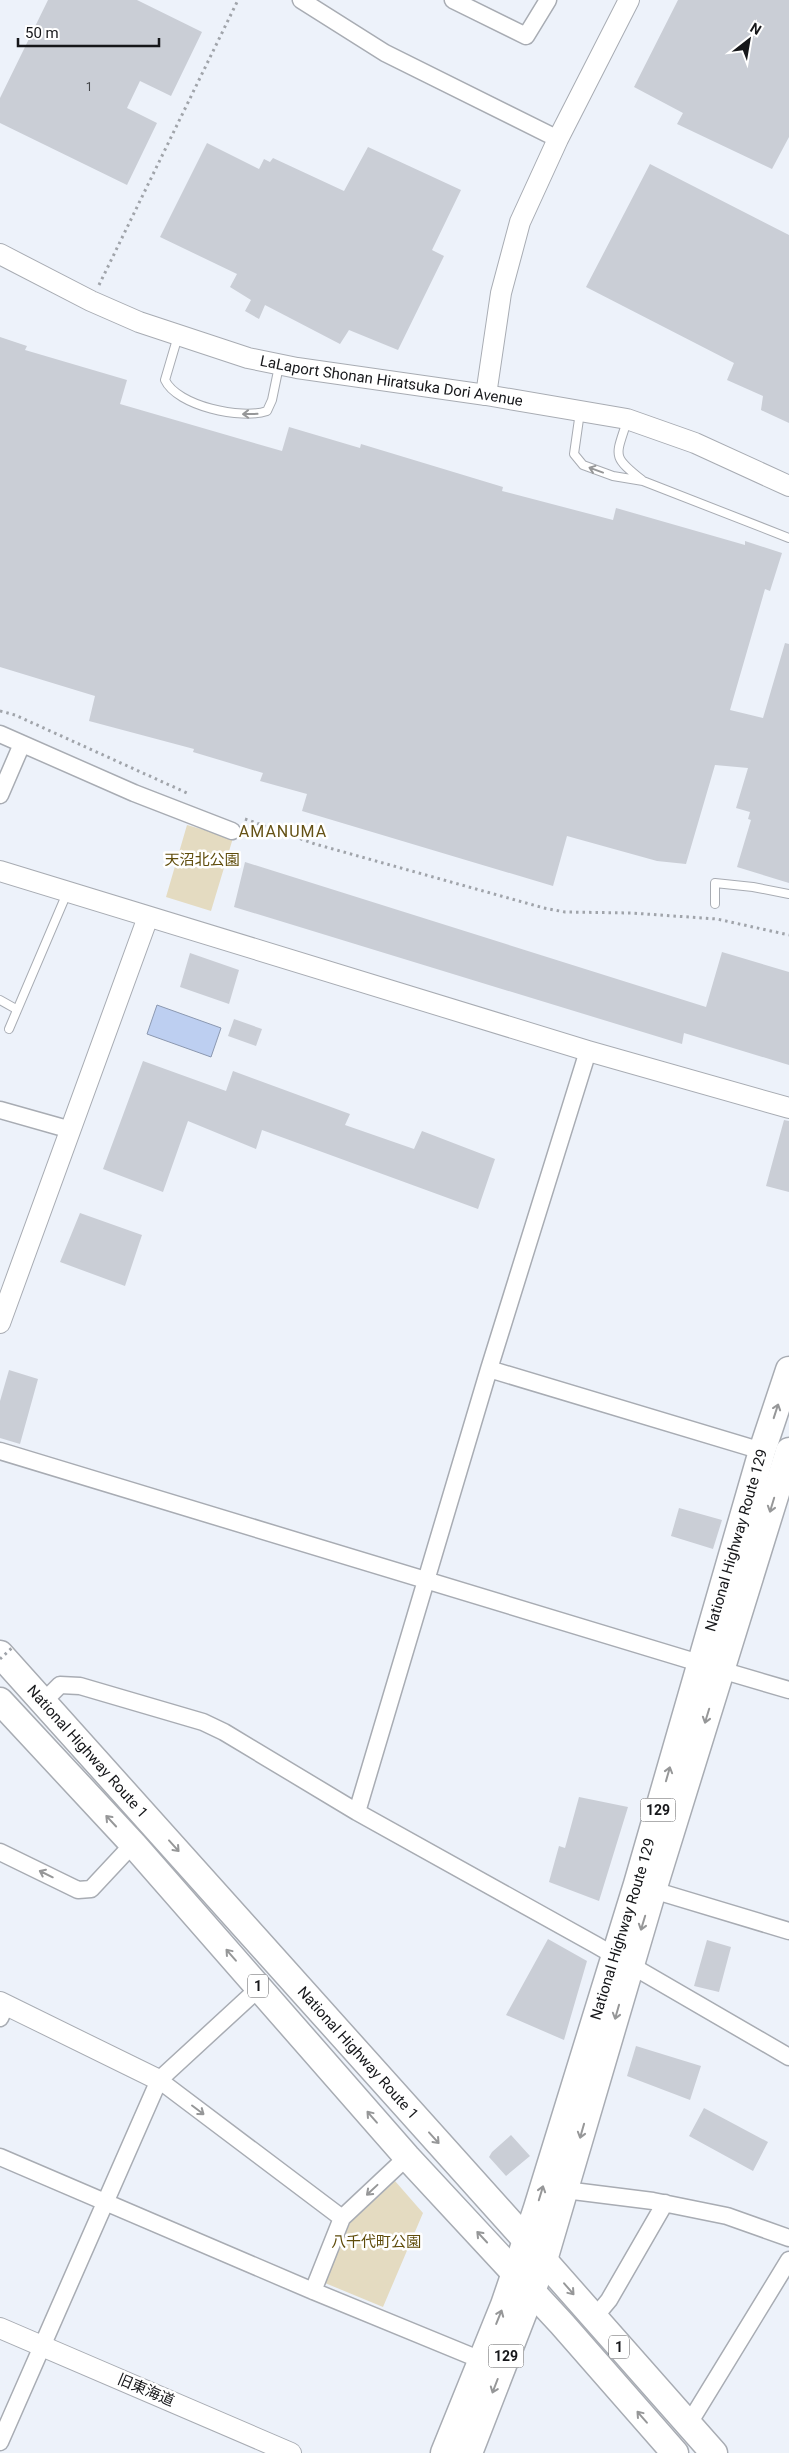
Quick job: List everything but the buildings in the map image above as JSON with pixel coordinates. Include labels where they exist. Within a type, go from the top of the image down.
[{"type":"highway","name":"National Highway Route 129","points":[[444,2453],[515,2273],[525,2239],[622,1960],[653,1890],[710,1667],[762,1451],[789,1370]]},
{"type":"highway","name":"National Highway Route 129","points":[[469,2453],[544,2260],[565,2190],[622,1960],[637,1884],[710,1667],[788,1456]]},
{"type":"highway","name":"National Highway Route 1","points":[[7,1650],[44,1701],[714,2453]]},
{"type":"highway","name":"National Highway Route 1","points":[[0,1701],[133,1844],[407,2157],[515,2273],[675,2453]]},
{"type":"street","points":[[301,0],[384,53],[558,139]]},
{"type":"street","points":[[453,0],[526,36],[548,0]]},
{"type":"street","points":[[486,395],[501,293],[520,222],[558,139],[629,0]]},
{"type":"street","name":"LaLaport Shonan Hiratsuka Dori Avenue","points":[[0,254],[91,301],[139,322],[248,358],[581,410],[627,419],[695,443],[789,486]]},
{"type":"street","points":[[0,734],[134,793],[235,824]]},
{"type":"street","points":[[0,795],[22,744]]},
{"type":"street","points":[[0,871],[588,1051],[789,1108]]},
{"type":"street","points":[[0,1323],[148,917]]},
{"type":"street","points":[[357,1812],[489,1369],[588,1051]]},
{"type":"street","points":[[0,1110],[71,1130]]},
{"type":"street","points":[[489,1369],[762,1451]]},
{"type":"street","points":[[0,1450],[789,1690]]},
{"type":"street","points":[[44,1701],[60,1685],[80,1686],[203,1722],[357,1812],[622,1960],[789,2057]]},
{"type":"street","points":[[0,1852],[78,1890],[91,1889],[133,1844]]},
{"type":"street","points":[[653,1890],[789,1930]]},
{"type":"street","points":[[0,2442],[159,2080],[259,1988]]},
{"type":"street","points":[[2,2008],[159,2080],[342,2218]]},
{"type":"street","points":[[0,2156],[313,2292],[482,2360]]},
{"type":"street","points":[[313,2292],[342,2218],[407,2157]]},
{"type":"street","points":[[565,2190],[664,2203],[728,2216],[789,2238]]},
{"type":"street","points":[[594,2318],[609,2300],[664,2203]]},
{"type":"street","points":[[688,2425],[789,2260]]},
{"type":"street","name":"旧東海道","points":[[0,2328],[287,2452]]},
{"type":"lane","points":[[178,336],[165,380],[169,389],[186,400],[237,414],[258,414],[268,410],[280,364]]},
{"type":"lane","points":[[581,410],[574,454],[583,465],[613,476],[643,481],[789,538]]},
{"type":"lane","points":[[627,419],[617,452],[620,462],[643,481]]},
{"type":"lane","points":[[715,904],[715,883],[753,887],[789,894]]},
{"type":"lane","points":[[9,1029],[68,892]]},
{"type":"lane","points":[[0,1000],[16,1009]]},
{"type":"path","points":[[98,288],[238,0]]},
{"type":"path","points":[[0,711],[15,715],[191,795]]},
{"type":"path","points":[[235,824],[315,844],[544,908],[566,912],[632,912],[717,919],[789,935]]},
{"type":"path","points":[[0,1659],[7,1650]]},
{"type":"green space","name":"天沼北公園","points":[[187,825],[233,838],[211,911],[166,897]]},
{"type":"green space","name":"八千代町公園","points":[[395,2181],[423,2213],[383,2307],[325,2283],[350,2223]]},
{"type":"water","points":[[157,1005],[221,1028],[211,1057],[147,1034]]},
{"type":"district","name":"AMANUMA","points":[[283,831]]}]
